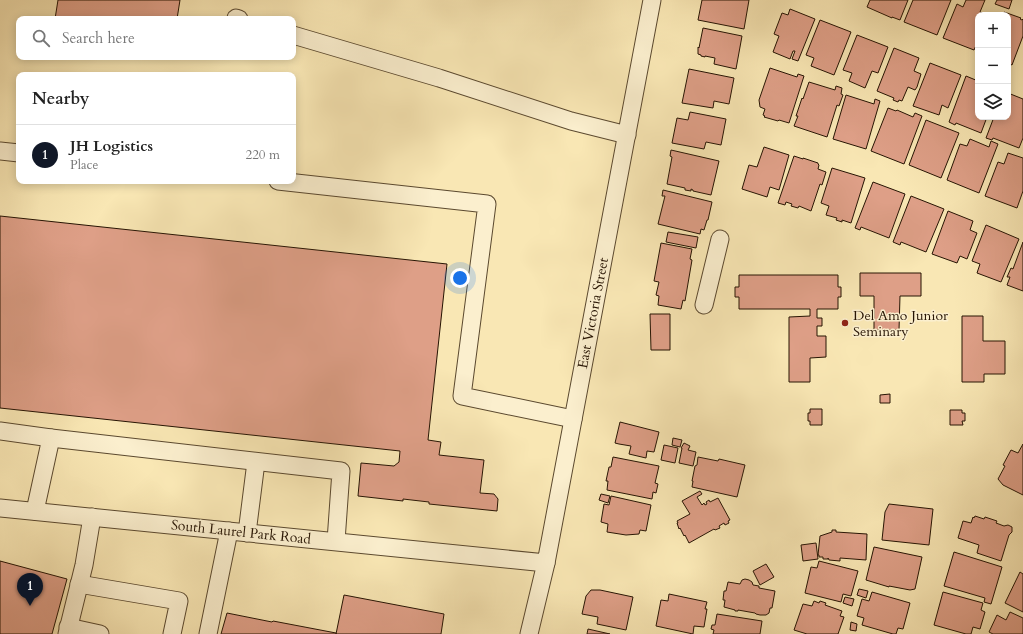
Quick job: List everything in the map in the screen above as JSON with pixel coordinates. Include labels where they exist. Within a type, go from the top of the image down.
[{"type":"street","name":"East Victoria Street","points":[[529,634],[546,563],[652,0]]},
{"type":"street","points":[[296,36],[439,78],[571,121],[627,135]]},
{"type":"street","points":[[0,151],[16,153]]},
{"type":"street","points":[[296,183],[487,204],[462,396],[573,419]]},
{"type":"street","points":[[704,306],[720,239]]},
{"type":"street","points":[[0,431],[341,472],[336,541]]},
{"type":"street","points":[[35,511],[52,438]]},
{"type":"street","points":[[247,533],[256,462]]},
{"type":"street","name":"South Laurel Park Road","points":[[0,508],[546,563]]},
{"type":"street","points":[[92,517],[84,565],[68,631],[100,634]]},
{"type":"street","points":[[208,634],[229,531]]},
{"type":"street","points":[[79,584],[179,601],[172,634]]},
{"type":"building","points":[[58,0],[180,0],[177,16],[55,16]]},
{"type":"building","points":[[702,0],[749,0],[744,29],[698,20]]},
{"type":"building","points":[[870,0],[908,0],[900,20],[867,7]]},
{"type":"building","points":[[913,0],[951,0],[937,35],[904,22]]},
{"type":"building","points":[[966,0],[985,0],[980,12],[975,12],[974,50],[943,38],[957,4],[963,7]]},
{"type":"building","points":[[997,0],[1012,0],[1009,9],[995,4]]},
{"type":"building","points":[[790,9],[815,19],[798,61],[792,59],[795,51],[793,51],[790,59],[773,52],[779,36],[774,34],[782,13],[788,15]]},
{"type":"building","points":[[1011,14],[1021,18],[1020,19],[1022,20],[1023,19],[1023,36],[1012,65]]},
{"type":"building","points":[[820,20],[851,32],[834,75],[811,66],[814,58],[806,55]]},
{"type":"building","points":[[703,28],[742,36],[736,69],[714,64],[715,58],[705,57],[698,54],[698,47],[699,48]]},
{"type":"building","points":[[857,35],[888,47],[878,73],[872,71],[865,88],[849,81],[852,73],[843,70]]},
{"type":"building","points":[[894,48],[919,58],[914,71],[921,74],[915,90],[908,87],[902,101],[899,100],[898,102],[893,100],[894,98],[877,91]]},
{"type":"building","points":[[930,63],[961,75],[948,108],[942,105],[939,115],[913,106]]},
{"type":"building","points":[[770,68],[797,77],[798,74],[804,76],[789,123],[764,117],[765,116],[763,115],[765,109],[760,107],[759,100]]},
{"type":"building","points":[[689,69],[734,78],[729,104],[714,101],[713,108],[682,103]]},
{"type":"building","points":[[966,76],[975,80],[975,120],[986,120],[981,133],[956,123],[955,125],[949,122]]},
{"type":"building","points":[[809,82],[835,90],[836,86],[842,88],[841,94],[843,95],[839,106],[837,105],[827,137],[794,126],[802,98],[803,99]]},
{"type":"building","points":[[1011,94],[1023,99],[1023,138],[1019,148],[993,138],[992,140],[986,138],[993,120],[1011,120]]},
{"type":"building","points":[[846,95],[874,104],[875,99],[880,101],[866,149],[833,139]]},
{"type":"building","points":[[888,108],[913,117],[915,113],[922,116],[904,164],[871,151]]},
{"type":"building","points":[[690,112],[726,119],[721,145],[706,142],[704,149],[672,143],[677,118],[688,120]]},
{"type":"building","points":[[926,120],[959,133],[941,178],[909,165]]},
{"type":"building","points":[[970,139],[989,147],[991,141],[998,144],[979,193],[947,180],[960,144],[967,146]]},
{"type":"building","points":[[764,147],[789,155],[779,190],[770,187],[767,197],[742,189],[749,165],[757,167]]},
{"type":"building","points":[[671,150],[719,161],[711,195],[693,191],[691,189],[691,191],[685,190],[685,188],[667,184],[672,157],[670,156]]},
{"type":"building","points":[[1008,153],[1023,158],[1023,191],[1017,208],[985,196],[998,162],[1004,164]]},
{"type":"building","points":[[794,156],[818,163],[818,169],[826,172],[822,185],[820,184],[811,211],[799,206],[798,208],[791,206],[792,204],[786,202],[785,205],[778,203]]},
{"type":"building","points":[[832,168],[865,178],[851,223],[842,220],[842,222],[836,220],[837,218],[826,215],[829,206],[821,203]]},
{"type":"building","points":[[873,182],[905,194],[889,238],[861,227],[860,230],[855,228]]},
{"type":"building","points":[[663,190],[712,202],[708,220],[704,230],[701,229],[700,234],[658,224],[665,196],[662,196]]},
{"type":"building","points":[[911,196],[944,209],[926,252],[901,242],[900,245],[893,242]]},
{"type":"building","points":[[948,211],[973,221],[970,230],[977,233],[967,259],[960,256],[957,263],[932,254]]},
{"type":"building","points":[[0,216],[447,264],[428,440],[441,442],[439,455],[484,460],[480,493],[494,494],[498,499],[497,511],[429,504],[429,502],[403,499],[403,501],[358,496],[361,463],[394,466],[399,462],[400,451],[0,408]]},
{"type":"building","points":[[986,225],[1019,239],[1001,282],[977,273],[980,264],[972,261]]},
{"type":"building","points":[[668,232],[698,237],[696,248],[666,242]]},
{"type":"building","points":[[1023,242],[1023,291],[1007,285],[1010,277],[1007,277],[1011,268],[1013,269]]},
{"type":"building","points":[[661,243],[692,249],[690,259],[692,260],[685,301],[683,300],[681,309],[658,305],[659,296],[656,295],[659,282],[654,281]]},
{"type":"building","points":[[860,273],[921,273],[921,296],[900,296],[899,330],[874,330],[874,296],[860,296]]},
{"type":"building","points":[[739,275],[838,275],[838,287],[841,287],[841,297],[838,297],[838,309],[817,309],[817,318],[822,318],[822,326],[817,326],[817,336],[826,336],[826,357],[810,358],[810,382],[789,382],[789,317],[810,316],[810,309],[739,309],[739,297],[735,297],[735,287],[739,287]]},
{"type":"building","points":[[650,314],[670,314],[670,350],[651,350]]},
{"type":"building","points":[[962,316],[983,316],[983,341],[1005,341],[1005,374],[984,374],[984,382],[962,382]]},
{"type":"building","points":[[890,394],[890,403],[880,403],[880,395]]},
{"type":"building","points":[[810,409],[822,409],[822,425],[810,425],[810,421],[808,421],[808,413],[810,413]]},
{"type":"building","points":[[950,410],[962,410],[962,413],[965,413],[965,421],[962,421],[963,425],[950,425]]},
{"type":"building","points":[[620,422],[659,432],[654,452],[647,451],[646,458],[629,454],[631,446],[615,443]]},
{"type":"building","points":[[673,438],[682,440],[680,447],[672,445]]},
{"type":"building","points":[[684,443],[690,446],[688,450],[696,452],[693,466],[679,463],[681,448]]},
{"type":"building","points":[[1023,444],[1023,495],[1003,485],[998,479],[1011,450],[1018,453]]},
{"type":"building","points":[[664,445],[678,448],[675,463],[661,460]]},
{"type":"building","points":[[613,457],[659,466],[655,483],[658,484],[656,493],[653,492],[652,499],[607,490],[608,481],[606,481]]},
{"type":"building","points":[[698,457],[718,461],[719,459],[745,465],[737,497],[692,487]]},
{"type":"building","points":[[700,491],[702,494],[697,497],[702,505],[704,503],[705,505],[707,504],[706,502],[709,500],[710,502],[718,498],[730,520],[728,521],[729,523],[725,525],[724,523],[719,526],[720,528],[714,529],[689,543],[680,528],[679,529],[677,521],[690,514],[682,501]]},
{"type":"building","points":[[601,494],[610,496],[608,503],[599,500]]},
{"type":"building","points":[[611,496],[651,505],[646,531],[640,530],[639,534],[626,535],[607,532],[608,524],[601,522],[604,504],[609,505]]},
{"type":"building","points":[[889,504],[933,509],[929,545],[882,540],[885,512]]},
{"type":"building","points":[[975,516],[984,519],[985,517],[997,521],[996,523],[1004,526],[1008,525],[1012,527],[1012,532],[1009,535],[1001,561],[977,553],[979,545],[958,538],[963,521],[971,523],[973,517],[974,518]]},
{"type":"building","points":[[832,530],[836,530],[836,532],[867,534],[866,560],[840,558],[840,561],[829,560],[828,558],[823,559],[823,557],[819,557],[820,536],[832,532]]},
{"type":"building","points":[[816,543],[818,559],[803,561],[801,545]]},
{"type":"building","points":[[874,547],[922,557],[915,589],[910,590],[889,587],[866,580]]},
{"type":"building","points":[[954,552],[1002,567],[991,604],[984,602],[985,598],[944,586]]},
{"type":"building","points":[[0,561],[67,579],[52,634],[0,634]]},
{"type":"building","points":[[819,561],[858,571],[851,596],[843,594],[841,602],[805,593],[811,567],[817,568]]},
{"type":"building","points":[[766,564],[774,577],[760,585],[753,571]]},
{"type":"building","points":[[1020,572],[1023,574],[1023,612],[1005,603]]},
{"type":"building","points":[[745,579],[752,582],[753,585],[759,586],[759,588],[775,591],[772,608],[770,608],[769,613],[766,615],[738,610],[735,611],[724,607],[724,591],[726,591],[728,582],[740,584],[742,580]]},
{"type":"building","points":[[859,589],[868,591],[866,598],[857,595]]},
{"type":"building","points":[[591,590],[600,590],[633,597],[626,630],[597,624],[598,617],[582,614],[586,596]]},
{"type":"building","points":[[872,592],[910,603],[903,629],[898,628],[896,634],[862,625],[864,618],[857,616],[862,599],[869,601]]},
{"type":"building","points":[[943,592],[983,603],[981,610],[985,612],[980,629],[973,627],[971,634],[966,634],[934,625]]},
{"type":"building","points":[[669,594],[707,602],[704,627],[694,626],[693,634],[656,626],[661,600],[668,601]]},
{"type":"building","points":[[344,595],[444,614],[441,634],[336,634]]},
{"type":"building","points":[[845,597],[854,599],[852,606],[843,603]]},
{"type":"building","points":[[814,601],[826,603],[825,605],[842,611],[840,616],[844,617],[838,634],[807,634],[794,630],[803,604],[812,606]]},
{"type":"building","points":[[1010,612],[1023,618],[1023,634],[993,634],[989,632],[997,615],[1006,620]]},
{"type":"building","points":[[227,613],[336,633],[336,634],[221,634]]},
{"type":"building","points":[[717,614],[762,621],[760,634],[713,634],[714,630],[711,629],[712,625],[715,625]]},
{"type":"building","points":[[851,622],[857,624],[856,631],[850,630]]},
{"type":"building","points":[[588,629],[610,634],[587,634]]},
{"type":"place","name":"Del Amo Junior Seminary","points":[[845,323]]},
{"type":"place","name":"JH Logistics","points":[[30,606]]}]
